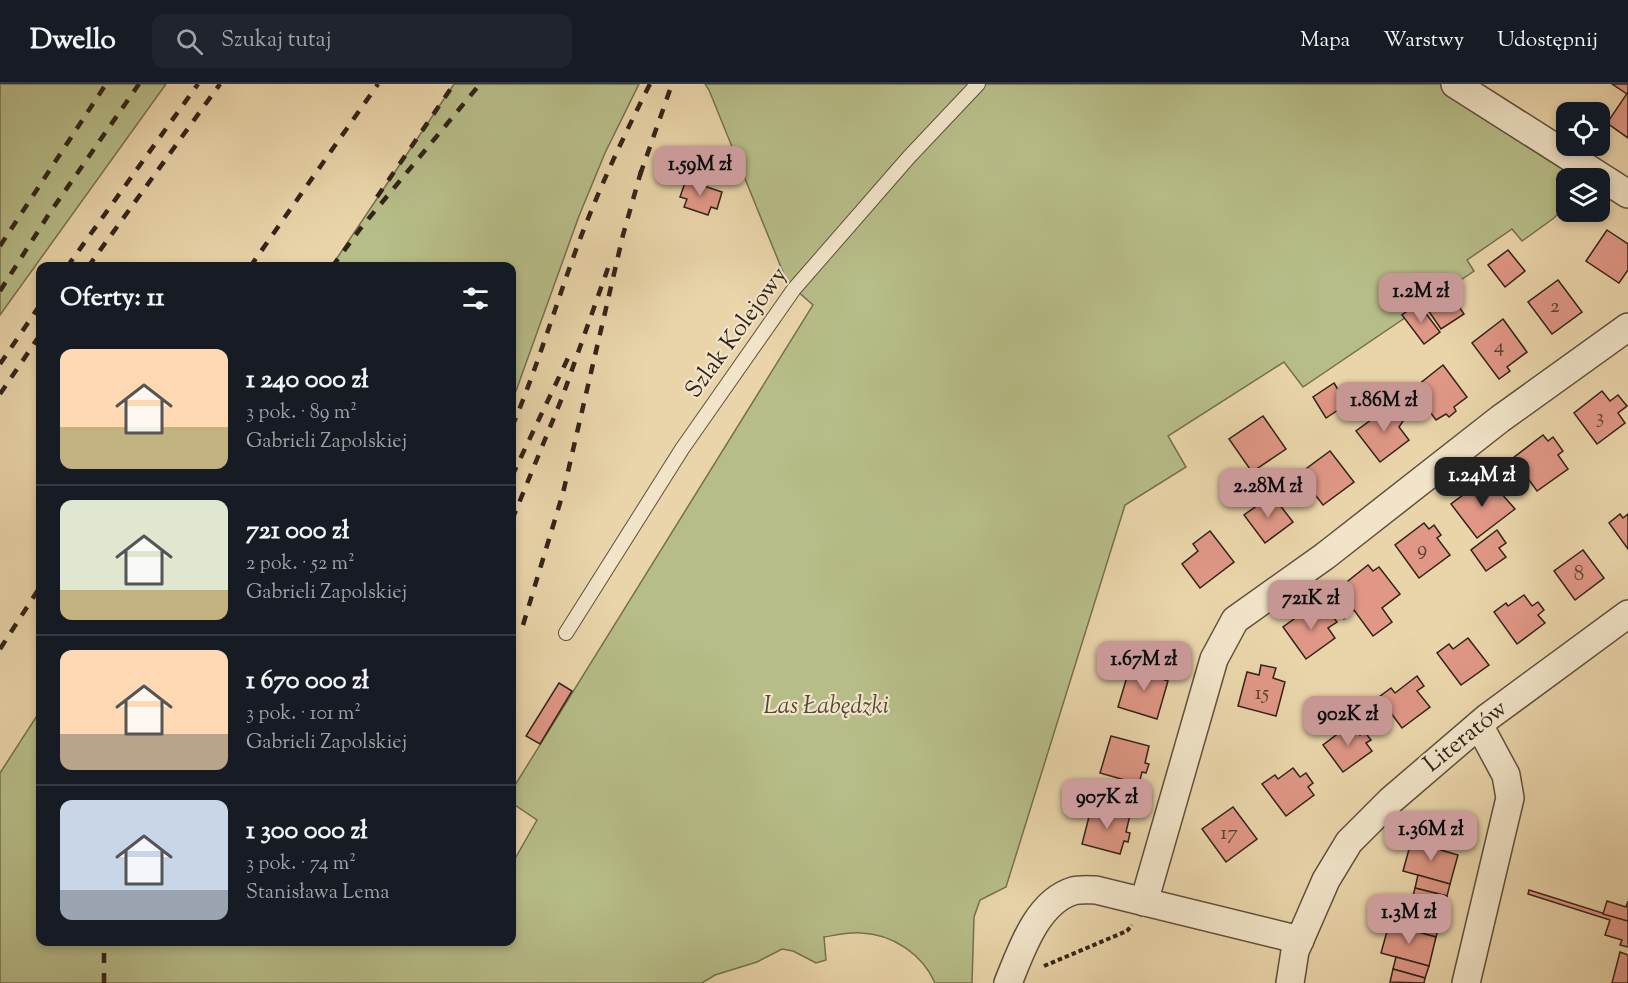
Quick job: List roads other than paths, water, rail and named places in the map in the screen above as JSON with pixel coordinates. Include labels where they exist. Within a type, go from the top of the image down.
[{"type":"street","points":[[1455,84],[1628,194]]},
{"type":"street","points":[[1139,913],[1214,659],[1235,620],[1325,556],[1500,418],[1628,327]]},
{"type":"street","name":"Literatów","points":[[1290,983],[1299,940],[1326,880],[1349,842],[1390,801],[1479,725],[1628,614]]},
{"type":"street","points":[[1466,983],[1510,798],[1506,775],[1479,725]]},
{"type":"street","points":[[1008,983],[1035,922],[1053,903],[1073,891],[1096,890],[1139,913],[1299,940]]},
{"type":"lane","name":"Szlak Kolejowy","points":[[566,633],[682,449],[794,289],[909,157],[978,84]]},
{"type":"railway","points":[[0,246],[106,84]]},
{"type":"railway","points":[[0,291],[49,214],[139,84]]},
{"type":"railway","points":[[71,262],[198,84]]},
{"type":"railway","points":[[92,262],[220,84]]},
{"type":"railway","points":[[253,262],[378,84]]},
{"type":"railway","points":[[377,197],[454,84]]},
{"type":"railway","points":[[336,262],[360,229],[480,84]]},
{"type":"railway","points":[[516,417],[585,226],[611,164],[650,84]]},
{"type":"railway","points":[[640,175],[672,84]]},
{"type":"railway","points":[[523,625],[563,493],[623,235],[642,168]]},
{"type":"railway","points":[[516,510],[562,398],[608,268]]},
{"type":"railway","points":[[0,364],[36,311]]},
{"type":"railway","points":[[0,394],[36,341]]},
{"type":"railway","points":[[516,468],[569,356]]},
{"type":"railway","points":[[0,649],[36,593]]},
{"type":"railway","points":[[104,946],[104,983]]},
{"type":"park label","name":"Las Łabędzki","points":[[826,707]]}]
